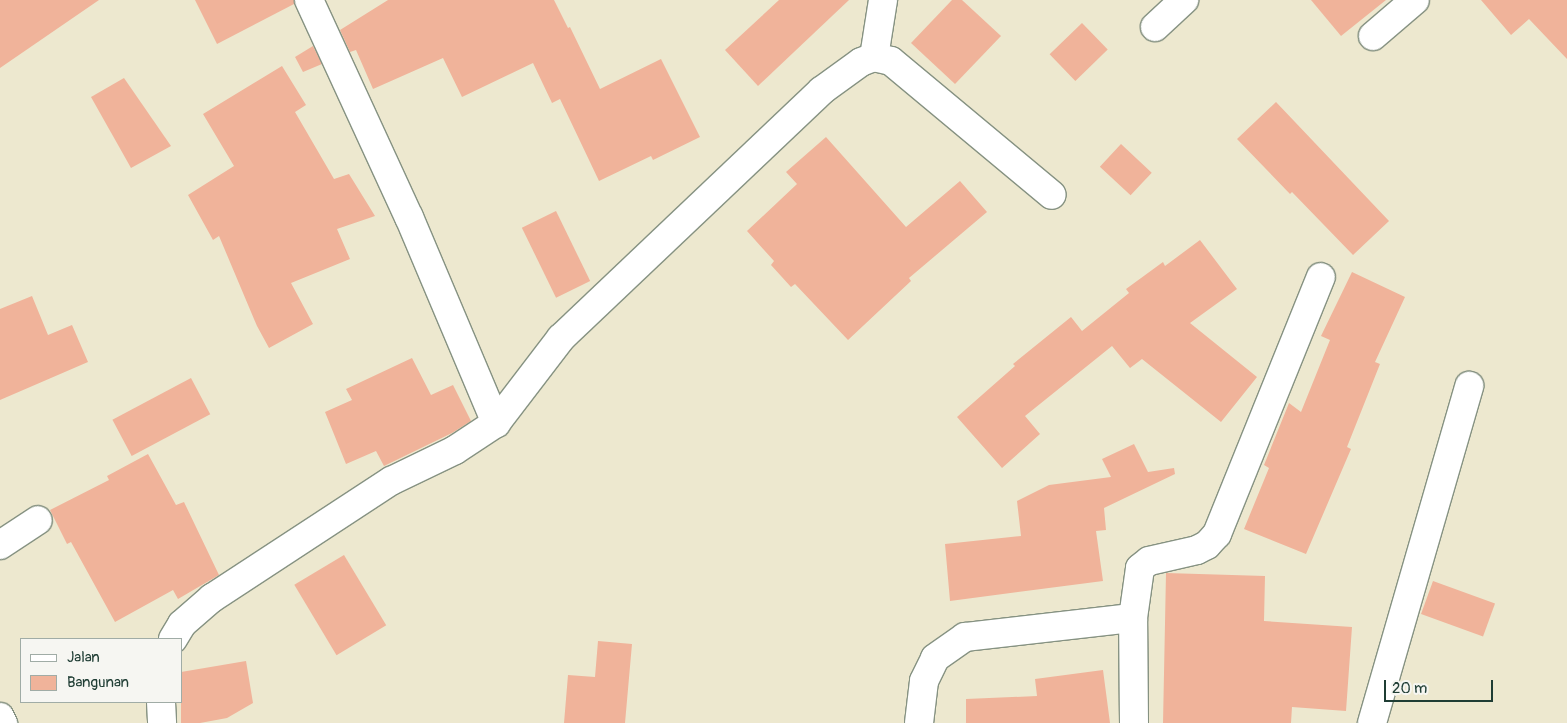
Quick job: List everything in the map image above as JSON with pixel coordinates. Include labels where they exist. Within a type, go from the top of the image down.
[{"type":"street","points":[[309,0],[409,217],[496,423]]},
{"type":"street","points":[[874,58],[883,0]]},
{"type":"street","points":[[1155,27],[1184,0]]},
{"type":"street","points":[[1373,36],[1415,0]]},
{"type":"street","points":[[174,638],[182,624],[212,598],[391,481],[455,450],[496,423],[561,338],[821,91],[862,62],[874,58],[891,61],[1052,195]]},
{"type":"street","points":[[1134,723],[1133,618],[1140,568],[1149,561],[1197,550],[1207,545],[1217,534],[1320,277]]},
{"type":"street","points":[[1372,723],[1469,386]]},
{"type":"street","points":[[0,544],[38,520]]},
{"type":"street","points":[[919,723],[924,681],[935,658],[964,637],[1133,618]]},
{"type":"street","points":[[162,703],[162,723]]},
{"type":"street","points":[[0,717],[3,723]]},
{"type":"building","points":[[0,0],[99,0],[0,68]]},
{"type":"building","points":[[195,0],[294,0],[294,4],[217,44]]},
{"type":"building","points":[[388,0],[554,0],[568,28],[570,27],[600,89],[661,59],[700,137],[653,160],[651,156],[599,181],[560,99],[552,103],[533,63],[462,97],[443,58],[373,89],[356,50],[350,52],[340,30]]},
{"type":"building","points":[[779,0],[849,0],[758,86],[725,50]]},
{"type":"building","points":[[952,0],[962,0],[1001,36],[955,84],[911,43]]},
{"type":"building","points":[[1311,0],[1386,0],[1341,36]]},
{"type":"building","points":[[1481,0],[1567,0],[1567,59],[1529,19],[1511,35]]},
{"type":"building","points":[[1082,23],[1108,50],[1075,81],[1050,54]]},
{"type":"building","points":[[313,46],[322,64],[303,72],[295,57]]},
{"type":"building","points":[[282,66],[306,105],[295,112],[334,179],[349,174],[375,216],[337,229],[350,259],[291,283],[313,324],[269,348],[257,326],[219,236],[213,240],[188,195],[234,166],[203,114]]},
{"type":"building","points":[[124,78],[171,146],[131,168],[91,97]]},
{"type":"building","points":[[1276,102],[1389,221],[1353,255],[1237,139]]},
{"type":"building","points":[[826,137],[906,227],[960,181],[987,212],[909,278],[911,281],[848,340],[795,284],[791,287],[771,265],[774,261],[747,231],[797,184],[786,172]]},
{"type":"building","points":[[1121,144],[1152,173],[1131,195],[1100,167]]},
{"type":"building","points":[[556,211],[590,281],[556,298],[522,228]]},
{"type":"building","points":[[1200,240],[1237,289],[1190,323],[1257,377],[1221,422],[1142,359],[1130,368],[1112,346],[1025,416],[1040,434],[1002,468],[957,417],[1015,366],[1013,364],[1071,317],[1082,331],[1129,293],[1126,289],[1163,262],[1165,266]]},
{"type":"building","points":[[1352,272],[1405,297],[1375,362],[1380,364],[1347,447],[1351,449],[1306,554],[1244,529],[1269,468],[1264,465],[1289,403],[1301,412],[1330,340],[1321,336]]},
{"type":"building","points":[[32,296],[48,335],[72,325],[88,362],[0,400],[0,309]]},
{"type":"building","points":[[412,358],[431,395],[453,385],[471,421],[452,433],[384,466],[376,451],[346,464],[325,412],[352,400],[346,389]]},
{"type":"building","points":[[191,378],[210,414],[132,456],[112,420]]},
{"type":"building","points":[[1134,444],[1148,472],[1174,468],[1175,474],[1104,508],[1106,530],[1096,531],[1103,581],[950,601],[945,544],[1021,536],[1017,501],[1049,485],[1111,477],[1102,459]]},
{"type":"building","points":[[148,454],[176,505],[184,502],[219,575],[178,599],[173,590],[115,622],[71,542],[67,544],[50,510],[109,480],[107,476]]},
{"type":"building","points":[[344,555],[386,625],[337,655],[294,585]]},
{"type":"building","points":[[1166,573],[1265,576],[1264,621],[1352,627],[1346,711],[1292,707],[1291,723],[1163,723]]},
{"type":"building","points":[[1433,581],[1495,604],[1483,636],[1421,614]]},
{"type":"building","points":[[598,641],[632,644],[625,723],[564,723],[568,675],[595,677]]},
{"type":"building","points":[[246,661],[253,703],[227,718],[200,723],[181,723],[182,672]]},
{"type":"building","points":[[1103,670],[1110,723],[966,723],[966,699],[1037,696],[1035,679]]}]
